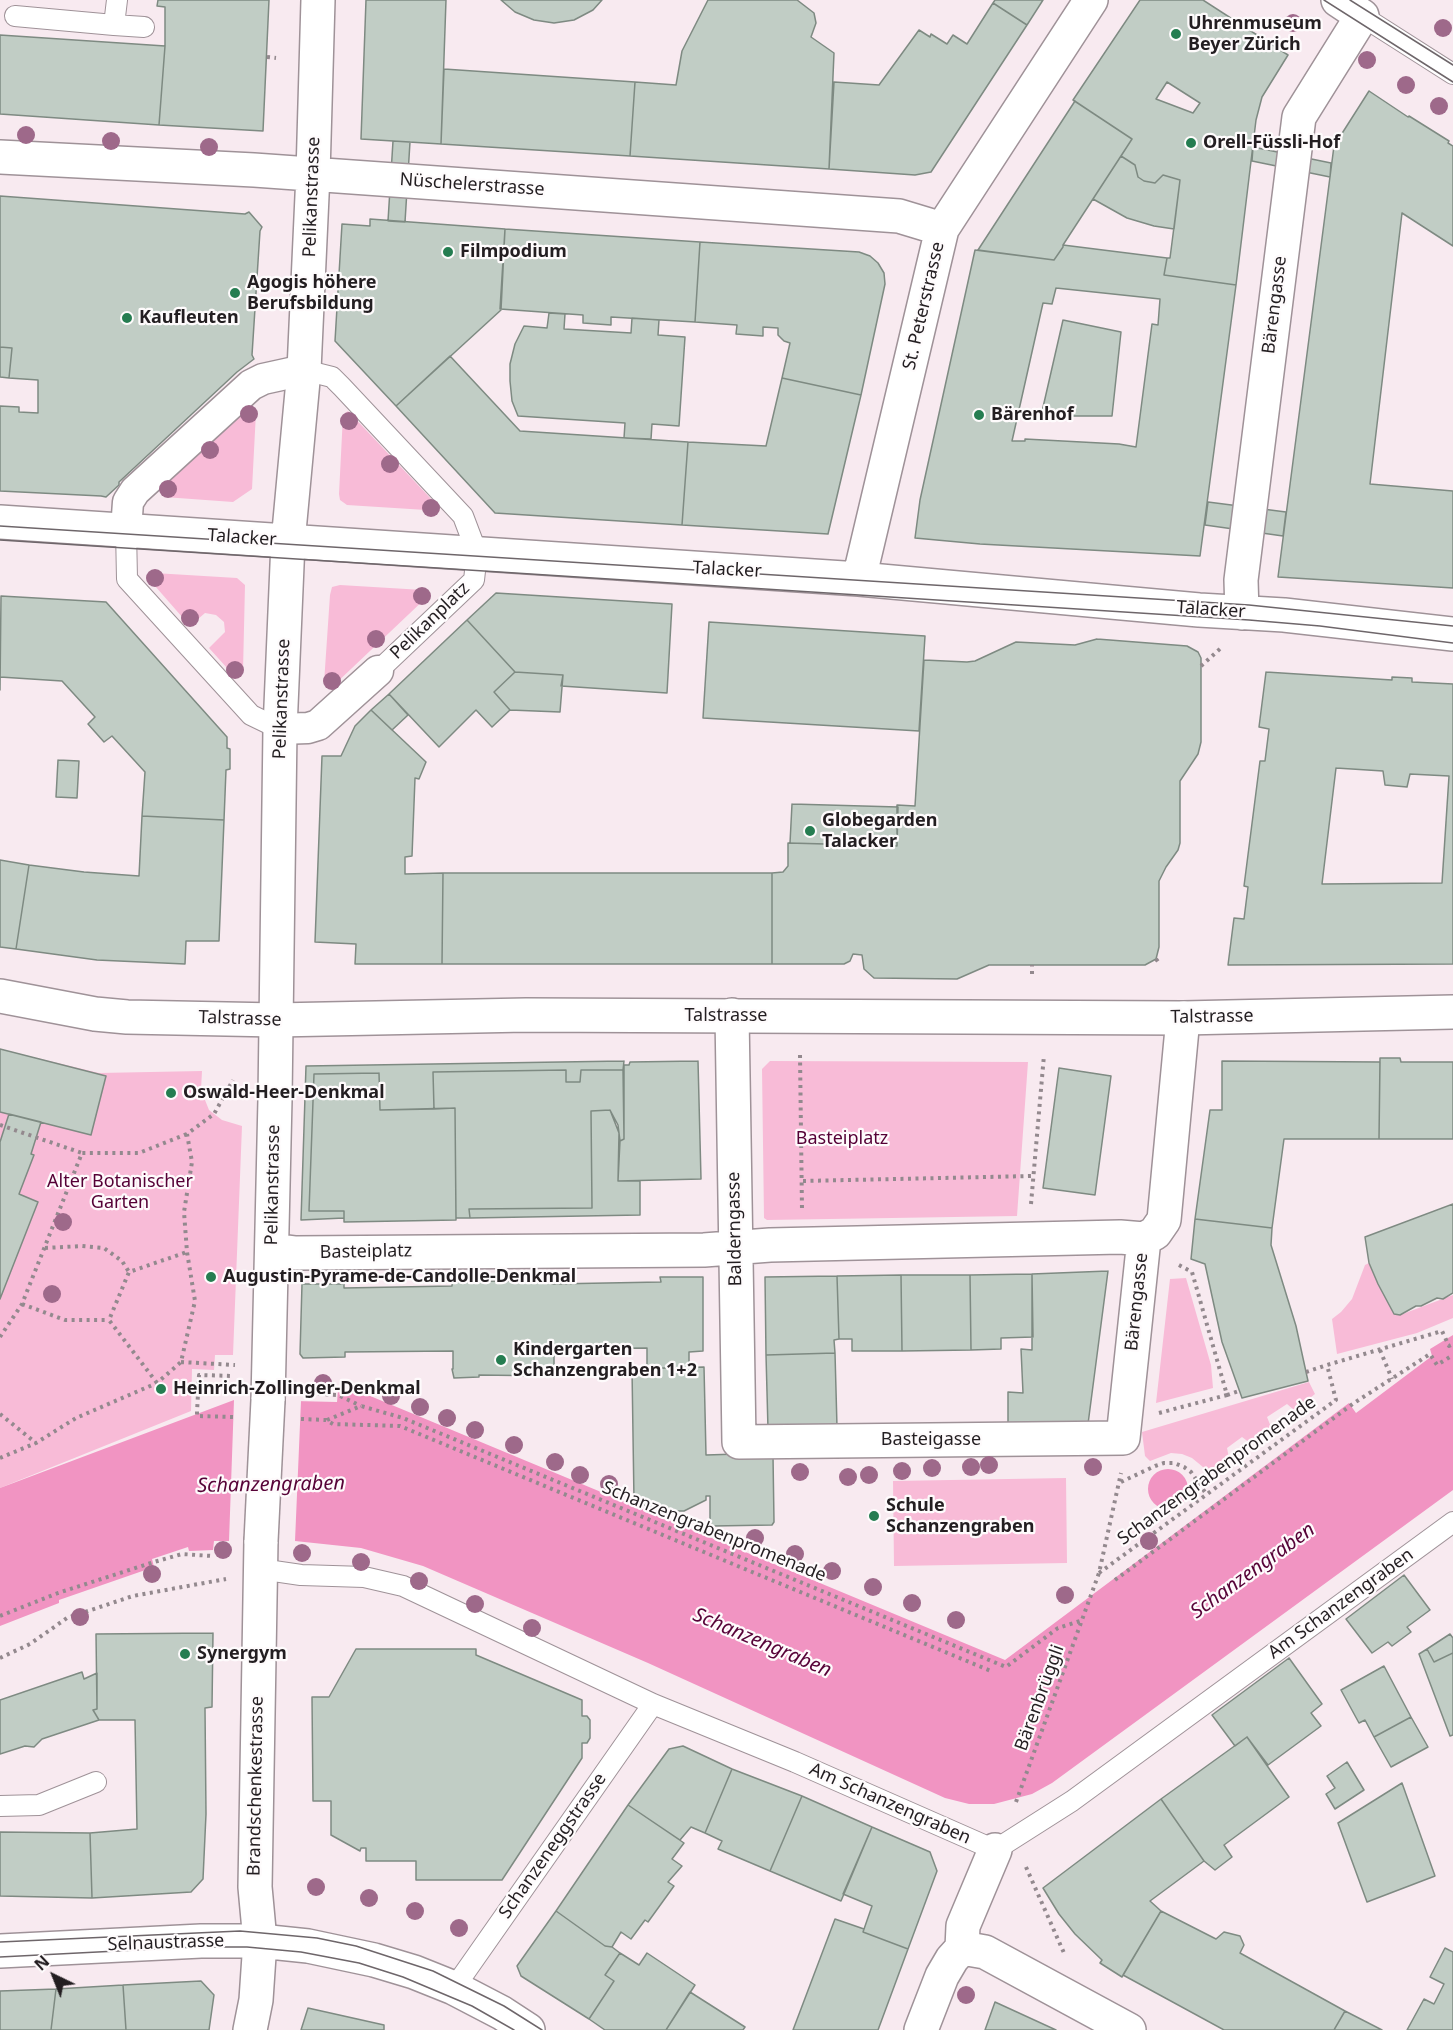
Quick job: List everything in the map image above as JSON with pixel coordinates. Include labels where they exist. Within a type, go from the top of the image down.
[{"type":"street","name":"Pelikanstrasse","points":[[260,1555],[268,1400],[272,1250],[280,729],[288,542],[304,370],[318,0]]},
{"type":"street","name":"St. Peterstrasse","points":[[859,579],[942,229],[1091,0]]},
{"type":"street","name":"Bärengasse","points":[[1242,613],[1241,580],[1299,117],[1350,8]]},
{"type":"street","name":"Nüschelerstrasse","points":[[0,157],[222,168],[899,216],[942,229]]},
{"type":"street","name":"Pelikanplatz","points":[[126,530],[128,502],[135,491],[251,385],[263,379],[304,370]]},
{"type":"street","name":"Talacker","points":[[0,522],[859,579],[1284,615],[1453,634]]},
{"type":"street","name":"Pelikanplatz","points":[[280,729],[308,728],[318,725],[378,671]]},
{"type":"street","name":"Talstrasse","points":[[0,996],[95,1014],[127,1017],[276,1020],[526,1015],[1184,1018],[1453,1012]]},
{"type":"street","name":"Balderngasse","points":[[732,1016],[739,1442]]},
{"type":"street","name":"Bärengasse","points":[[1124,1430],[1144,1239],[1155,1233],[1164,1221],[1184,1018]]},
{"type":"street","name":"Basteiplatz","points":[[272,1250],[296,1253],[704,1250],[781,1244],[1144,1239]]},
{"type":"street","name":"Basteigasse","points":[[739,1442],[1124,1430]]},
{"type":"street","name":"Brandschenkestrasse","points":[[250,2030],[256,2000],[260,1941],[255,1887],[260,1555]]},
{"type":"street","points":[[921,2030],[942,1976],[962,1948],[963,1926],[1010,1856]]},
{"type":"street","name":"Selnaustrasse","points":[[0,1951],[201,1941],[260,1941],[328,1950],[374,1960],[454,1988],[502,2013],[528,2030]]},
{"type":"street","points":[[962,1948],[985,1952],[1092,2021],[1129,2030]]},
{"type":"lane","points":[[114,24],[117,0]]},
{"type":"lane","points":[[1350,8],[1453,74]]},
{"type":"lane","points":[[15,16],[144,27]]},
{"type":"lane","name":"Pelikanplatz","points":[[304,370],[332,377],[342,387],[463,516],[477,553],[474,580],[378,671]]},
{"type":"lane","name":"Pelikanplatz","points":[[126,530],[127,579],[251,715],[280,729]]},
{"type":"lane","name":"Am Schanzengraben","points":[[260,1555],[302,1575],[364,1577],[403,1586],[653,1704],[795,1762],[1010,1856],[1072,1802],[1453,1522]]},
{"type":"lane","name":"Schanzeneggstrasse","points":[[454,1988],[653,1704]]},
{"type":"lane","points":[[0,1806],[39,1805],[96,1782]]},
{"type":"path","points":[[267,57],[276,58]]},
{"type":"path","points":[[1201,666],[1222,646]]},
{"type":"path","points":[[1032,964],[1032,974]]},
{"type":"path","points":[[800,1055],[802,1214]]},
{"type":"path","points":[[1031,1211],[1044,1055]]},
{"type":"path","points":[[0,1125],[82,1153],[139,1153],[187,1134],[214,1114],[233,1080]]},
{"type":"path","points":[[0,1458],[36,1443],[76,1418],[157,1383],[181,1362],[195,1301],[187,1252],[184,1212],[192,1162],[187,1134]]},
{"type":"path","points":[[0,1337],[22,1304],[82,1153]]},
{"type":"path","points":[[803,1181],[1033,1176]]},
{"type":"path","points":[[45,1248],[82,1246],[104,1248],[122,1261],[129,1272]]},
{"type":"path","points":[[109,1320],[129,1272],[187,1252]]},
{"type":"path","points":[[1174,1263],[1192,1272],[1227,1395]]},
{"type":"path","points":[[22,1304],[65,1320],[109,1320]]},
{"type":"path","points":[[109,1320],[157,1383]]},
{"type":"path","points":[[1306,1372],[1442,1331],[1449,1346],[1453,1344]]},
{"type":"path","points":[[1380,1350],[1392,1379]]},
{"type":"path","points":[[1115,1580],[1354,1403],[1430,1354],[1437,1365],[1453,1355]]},
{"type":"path","points":[[181,1362],[244,1365]]},
{"type":"path","name":"Schanzengrabenpromenade","points":[[1099,1574],[1336,1400],[1327,1365]]},
{"type":"path","points":[[229,1417],[197,1416],[199,1375],[244,1376]]},
{"type":"path","points":[[1099,1574],[1121,1482],[1124,1430],[1239,1391]]},
{"type":"path","points":[[302,1393],[338,1395],[361,1406]]},
{"type":"path","points":[[302,1419],[326,1420],[361,1406]]},
{"type":"path","name":"Schanzengrabenpromenade","points":[[361,1406],[404,1418],[1006,1666],[1058,1628],[1083,1620]]},
{"type":"path","points":[[0,1414],[36,1443]]},
{"type":"path","points":[[326,1420],[333,1424],[400,1426],[991,1671]]},
{"type":"path","points":[[1121,1482],[1155,1466],[1174,1463],[1191,1472],[1207,1495]]},
{"type":"path","points":[[0,1616],[58,1593],[182,1554],[212,1556]]},
{"type":"path","name":"Bärenbrüggli","points":[[1012,1811],[1099,1574]]},
{"type":"path","points":[[0,1658],[30,1644],[67,1618],[133,1596],[224,1580]]},
{"type":"path","points":[[1010,1856],[1066,1960]]},
{"type":"green space","points":[[249,408],[256,412],[252,489],[233,502],[164,497],[162,488]]},
{"type":"green space","points":[[348,411],[434,502],[426,510],[347,505],[340,500],[343,415]]},
{"type":"green space","points":[[154,573],[237,578],[245,585],[243,671],[236,678],[209,648],[225,632],[224,622],[216,615],[205,613],[190,626],[148,578]]},
{"type":"green space","points":[[340,585],[423,590],[428,596],[332,687],[324,683],[330,595],[332,587]]},
{"type":"green space","name":"Alter Botanischer Garten","points":[[0,1049],[99,1073],[202,1071],[201,1090],[209,1110],[222,1120],[242,1126],[233,1355],[215,1355],[214,1370],[192,1369],[191,1411],[0,1488]]},
{"type":"green space","name":"Basteiplatz","points":[[770,1061],[1028,1062],[1017,1216],[767,1220],[764,1218],[762,1069]]},
{"type":"green space","points":[[1369,1263],[1395,1314],[1400,1315],[1453,1295],[1453,1318],[1417,1333],[1337,1354],[1332,1319],[1352,1299],[1365,1265]]},
{"type":"green space","points":[[1186,1278],[1211,1365],[1213,1388],[1156,1403],[1170,1279]]},
{"type":"green space","points":[[1309,1382],[1315,1394],[1294,1410],[1287,1404],[1267,1417],[1271,1427],[1250,1443],[1242,1437],[1227,1448],[1229,1458],[1209,1472],[1192,1458],[1182,1454],[1171,1453],[1150,1461],[1145,1456],[1142,1432]]},
{"type":"green space","points":[[1066,1478],[1067,1563],[894,1566],[893,1481]]},
{"type":"water","name":"Schanzengraben","points":[[1453,1335],[1453,1490],[1052,1783],[1032,1794],[994,1804],[969,1804],[945,1798],[648,1663],[423,1566],[361,1548],[295,1541],[214,1541],[213,1550],[189,1551],[188,1547],[152,1559],[154,1567],[59,1600],[59,1603],[0,1626],[0,1488],[234,1400],[241,1400],[245,1408],[289,1410],[294,1401],[337,1402],[338,1390],[363,1393],[1005,1660],[1349,1403],[1356,1413],[1432,1356],[1430,1349]]},
{"type":"water","points":[[1168,1469],[1176,1470],[1182,1475],[1187,1481],[1187,1497],[1182,1503],[1176,1508],[1168,1509],[1160,1508],[1154,1503],[1149,1497],[1148,1489],[1149,1481],[1154,1475],[1160,1470]]},
{"type":"pier","points":[[234,1400],[244,1400],[247,1405],[288,1407],[291,1401],[301,1401],[295,1541],[229,1541]]},
{"type":"building","points":[[158,0],[269,0],[263,131],[159,125],[165,46],[165,7],[157,6]]},
{"type":"building","points":[[366,0],[446,0],[441,144],[361,139]]},
{"type":"building","points":[[501,0],[602,0],[593,10],[574,20],[554,23],[534,20],[515,12]]},
{"type":"building","points":[[708,0],[797,0],[814,13],[816,23],[811,37],[834,53],[829,169],[630,156],[635,82],[676,85],[682,51]]},
{"type":"building","points":[[995,0],[1043,0],[1027,25],[993,3]]},
{"type":"building","name":"Orell-Füssli-Hof","points":[[1140,0],[1203,0],[1288,55],[1262,97],[1256,120],[1236,285],[1164,275],[1167,258],[1170,258],[1180,180],[1163,175],[1155,183],[1138,177],[1135,165],[1121,156],[1132,139],[1073,100]],"holes":[[[1167,82],[1200,103],[1193,113],[1156,99]]]},
{"type":"building","points":[[993,3],[1027,25],[931,172],[915,175],[829,169],[834,82],[879,85],[919,30],[947,44],[953,35],[967,44]]},
{"type":"building","points":[[0,35],[165,46],[159,125],[0,114]]},
{"type":"building","points":[[444,69],[635,82],[630,156],[441,144]]},
{"type":"building","points":[[1369,91],[1449,141],[1448,143],[1453,146],[1453,246],[1402,213],[1370,484],[1453,491],[1453,588],[1278,577],[1334,146]]},
{"type":"building","points":[[1075,101],[1132,139],[1063,247],[1054,260],[978,250]]},
{"type":"building","points":[[393,141],[410,142],[405,222],[388,221]]},
{"type":"building","points":[[1253,147],[1331,163],[1330,177],[1252,161]]},
{"type":"building","points":[[1121,156],[1135,165],[1138,177],[1144,181],[1155,183],[1163,175],[1180,180],[1174,229],[1127,218],[1093,199]]},
{"type":"building","name":"Kaufleuten","points":[[0,196],[245,214],[249,212],[262,227],[252,355],[254,359],[237,372],[119,482],[119,485],[106,497],[0,491],[0,406],[19,407],[19,412],[38,413],[38,380],[9,378],[12,348],[0,347]]},
{"type":"building","points":[[370,219],[505,229],[501,310],[396,406],[335,341],[342,224],[370,226]]},
{"type":"building","points":[[505,229],[700,242],[695,322],[611,317],[611,325],[583,323],[583,315],[500,309]]},
{"type":"building","points":[[700,242],[859,252],[870,256],[878,263],[884,273],[885,284],[861,395],[782,378],[790,343],[778,335],[778,328],[763,327],[763,336],[736,334],[737,325],[695,322]]},
{"type":"building","name":"Bärenhof","points":[[1063,245],[1167,258],[1164,275],[1236,285],[1200,556],[980,544],[915,538],[920,500],[975,250],[1054,260]],"holes":[[[1056,288],[1160,299],[1158,325],[1152,324],[1136,447],[1025,439],[1025,441],[1012,441],[1043,303],[1052,304]]]},
{"type":"building","points":[[549,313],[565,314],[564,329],[631,333],[632,318],[659,320],[658,335],[685,337],[679,426],[652,424],[651,439],[624,438],[625,423],[518,416],[512,401],[510,381],[510,364],[515,344],[524,326],[547,328]]},
{"type":"building","points":[[1063,320],[1121,332],[1112,416],[1041,416]]},
{"type":"building","points":[[0,347],[12,348],[9,378],[0,377]]},
{"type":"building","points":[[450,356],[520,431],[688,442],[682,525],[495,513],[396,406]]},
{"type":"building","points":[[782,378],[861,395],[828,534],[682,525],[688,442],[766,446]]},
{"type":"building","points":[[1208,502],[1286,512],[1283,536],[1205,525]]},
{"type":"building","points":[[496,593],[672,604],[667,693],[561,686],[563,675],[515,672],[467,620]]},
{"type":"building","points":[[1,596],[106,602],[227,737],[227,748],[230,749],[230,769],[226,770],[224,820],[142,816],[145,772],[112,736],[104,742],[88,724],[95,717],[62,681],[0,677]]},
{"type":"building","points":[[467,620],[515,672],[494,692],[510,710],[492,727],[476,710],[439,747],[389,694]]},
{"type":"building","points":[[709,622],[925,636],[919,731],[703,718]]},
{"type":"building","points":[[1097,639],[1187,646],[1198,652],[1201,658],[1201,742],[1198,754],[1180,781],[1178,850],[1159,881],[1159,947],[1156,959],[1145,965],[989,965],[957,979],[874,978],[864,969],[862,955],[853,954],[850,961],[844,964],[772,964],[772,873],[783,872],[788,866],[788,843],[897,846],[897,805],[915,806],[924,660],[967,662],[975,661],[1016,642],[1075,645]]},
{"type":"building","points":[[515,672],[563,675],[560,712],[510,710],[494,692]]},
{"type":"building","points":[[1266,672],[1392,680],[1392,677],[1412,678],[1412,682],[1453,684],[1453,964],[1228,965],[1234,918],[1244,919],[1248,887],[1244,886],[1260,761],[1265,761],[1269,729],[1259,727]],"holes":[[[1336,768],[1383,771],[1385,785],[1407,787],[1410,774],[1449,776],[1442,883],[1322,884]]]},
{"type":"building","points":[[389,694],[408,715],[392,730],[371,710]]},
{"type":"building","points":[[371,710],[426,762],[419,779],[415,778],[412,856],[405,857],[405,874],[443,873],[442,964],[355,964],[356,944],[315,942],[322,756],[341,756],[355,726]]},
{"type":"building","points":[[58,760],[79,761],[77,798],[56,797]]},
{"type":"building","points":[[792,804],[898,807],[897,846],[790,843]]},
{"type":"building","points":[[142,816],[224,820],[219,941],[186,941],[185,964],[97,960],[16,949],[29,865],[139,876]]},
{"type":"building","points":[[0,860],[29,865],[16,949],[0,947]]},
{"type":"building","points":[[443,873],[772,873],[772,964],[442,964]]},
{"type":"building","points":[[0,1049],[106,1076],[91,1135],[0,1112]]},
{"type":"building","points":[[1380,1058],[1400,1058],[1401,1062],[1453,1062],[1453,1139],[1379,1139]]},
{"type":"building","points":[[624,1061],[623,1070],[581,1070],[580,1082],[566,1082],[566,1070],[433,1072],[434,1109],[380,1110],[379,1073],[314,1074],[309,1211],[344,1211],[344,1218],[301,1220],[306,1066]]},
{"type":"building","points":[[698,1061],[701,1179],[618,1181],[620,1141],[624,1139],[624,1065],[629,1065],[630,1062]]},
{"type":"building","points":[[1222,1061],[1380,1062],[1379,1139],[1284,1139],[1272,1228],[1195,1219],[1210,1110],[1222,1110]]},
{"type":"building","points":[[1059,1068],[1111,1076],[1095,1195],[1043,1188]]},
{"type":"building","points":[[566,1070],[566,1082],[580,1082],[581,1070],[623,1070],[624,1139],[620,1141],[618,1125],[610,1110],[591,1111],[592,1208],[469,1209],[470,1218],[456,1218],[455,1108],[434,1109],[433,1072]]},
{"type":"building","points":[[379,1073],[380,1110],[455,1108],[456,1220],[344,1222],[344,1211],[309,1211],[314,1074]]},
{"type":"building","points":[[610,1110],[619,1133],[618,1181],[640,1181],[640,1215],[470,1218],[469,1209],[592,1208],[591,1111]]},
{"type":"building","points":[[9,1114],[41,1122],[31,1154],[34,1155],[19,1194],[38,1202],[0,1299],[0,1142]]},
{"type":"building","points":[[1453,1204],[1453,1293],[1443,1299],[1437,1298],[1416,1306],[1400,1315],[1394,1314],[1369,1263],[1365,1237]]},
{"type":"building","points":[[1195,1219],[1272,1228],[1271,1245],[1296,1326],[1308,1381],[1242,1398],[1222,1342],[1205,1264],[1191,1259]]},
{"type":"building","points":[[1108,1271],[1088,1424],[1008,1424],[1008,1392],[1023,1393],[1021,1349],[1032,1350],[1032,1274]]},
{"type":"building","points":[[1032,1274],[1033,1337],[1001,1338],[1001,1349],[971,1350],[970,1275]]},
{"type":"building","points":[[901,1275],[970,1275],[971,1350],[902,1351]]},
{"type":"building","points":[[901,1275],[902,1351],[852,1351],[852,1339],[839,1339],[837,1276]]},
{"type":"building","points":[[837,1276],[839,1339],[834,1340],[835,1353],[766,1355],[765,1277]]},
{"type":"building","points":[[660,1277],[703,1277],[703,1351],[689,1352],[689,1368],[647,1368],[647,1348],[554,1349],[556,1373],[553,1376],[479,1375],[479,1377],[454,1378],[453,1351],[345,1352],[345,1357],[303,1358],[300,1354],[302,1284],[344,1284],[344,1288],[452,1286],[452,1282],[552,1280],[552,1284],[661,1282]]},
{"type":"building","points":[[835,1353],[837,1427],[768,1429],[766,1355]]},
{"type":"building","points":[[704,1367],[706,1455],[770,1453],[773,1456],[774,1522],[772,1525],[713,1526],[710,1522],[710,1496],[706,1496],[706,1500],[684,1511],[659,1511],[634,1501],[632,1369]]},
{"type":"building","points":[[1404,1575],[1430,1610],[1407,1627],[1411,1632],[1392,1646],[1388,1642],[1372,1653],[1346,1619]]},
{"type":"building","points":[[213,1633],[212,1707],[205,1708],[206,1814],[203,1879],[191,1892],[92,1898],[90,1833],[137,1829],[135,1720],[99,1720],[93,1710],[97,1709],[96,1634]]},
{"type":"building","points":[[1450,1634],[1453,1638],[1453,1653],[1434,1662],[1427,1649]]},
{"type":"building","points":[[356,1649],[476,1649],[476,1655],[582,1700],[582,1716],[587,1716],[590,1720],[590,1738],[587,1743],[582,1743],[582,1758],[502,1880],[416,1880],[416,1861],[366,1861],[366,1848],[361,1848],[360,1851],[331,1835],[331,1801],[313,1801],[312,1697],[329,1697]]},
{"type":"building","points":[[1427,1649],[1434,1662],[1453,1653],[1453,1735],[1450,1736],[1419,1654]]},
{"type":"building","points":[[1289,1658],[1322,1704],[1311,1713],[1321,1726],[1268,1765],[1247,1737],[1235,1746],[1212,1715]]},
{"type":"building","points":[[1384,1666],[1411,1717],[1374,1737],[1365,1720],[1359,1723],[1341,1690]]},
{"type":"building","points":[[82,1672],[84,1679],[97,1673],[97,1709],[93,1710],[99,1720],[42,1739],[34,1747],[25,1746],[0,1754],[0,1700]]},
{"type":"building","points":[[1411,1717],[1428,1747],[1391,1767],[1374,1737]]},
{"type":"building","points":[[1247,1737],[1289,1797],[1224,1845],[1232,1857],[1215,1870],[1204,1861],[1161,1799]]},
{"type":"building","points":[[683,1746],[732,1769],[705,1833],[691,1827],[680,1840],[628,1805],[669,1749]]},
{"type":"building","points":[[1347,1762],[1364,1790],[1335,1809],[1326,1794],[1335,1788],[1327,1776]]},
{"type":"building","points":[[732,1769],[802,1796],[770,1871],[718,1849],[722,1841],[705,1833]]},
{"type":"building","points":[[1402,1783],[1435,1876],[1367,1902],[1338,1823]]},
{"type":"building","points":[[802,1796],[872,1827],[841,1901],[770,1871]]},
{"type":"building","points":[[1161,1799],[1204,1861],[1150,1901],[1161,1911],[1122,1977],[1100,1963],[1102,1960],[1075,1934],[1043,1888]]},
{"type":"building","points":[[628,1805],[684,1843],[672,1859],[682,1866],[668,1882],[674,1886],[648,1922],[645,1920],[631,1939],[621,1932],[612,1947],[605,1946],[556,1911]]},
{"type":"building","points":[[872,1827],[930,1852],[937,1871],[908,1949],[863,1932],[872,1906],[843,1894]]},
{"type":"building","points":[[0,1832],[90,1833],[92,1898],[0,1896]]},
{"type":"building","points":[[556,1911],[605,1946],[612,1947],[620,1953],[605,1975],[614,1981],[589,2019],[521,1976],[517,1966]]},
{"type":"building","points":[[1161,1911],[1216,1939],[1224,1932],[1240,1936],[1244,1945],[1240,1953],[1345,2011],[1334,2030],[1224,2030],[1123,1975]]},
{"type":"building","points":[[835,1919],[908,1949],[878,2030],[793,2030]]},
{"type":"building","points":[[1445,1948],[1453,1952],[1453,2030],[1407,2030],[1424,1999],[1434,2004],[1444,1984],[1430,1977]]},
{"type":"building","points":[[620,1953],[639,1965],[647,1953],[695,1985],[666,2030],[605,2030],[589,2019],[614,1981],[605,1975]]},
{"type":"building","points":[[201,1981],[214,1995],[209,2030],[126,2030],[123,1985]]},
{"type":"building","points":[[123,1985],[126,2030],[51,2030],[56,1989]]},
{"type":"building","points":[[56,1989],[51,2030],[0,2030],[0,1991]]},
{"type":"building","points":[[690,1992],[745,2027],[743,2030],[666,2030]]},
{"type":"building","points":[[995,2002],[1056,2030],[985,2030]]},
{"type":"building","points":[[308,2008],[384,2025],[384,2030],[301,2030]]},
{"type":"building","points":[[1345,2011],[1382,2030],[1334,2030]]},
{"type":"tram line","points":[[1324,0],[1453,82]]},
{"type":"tram line","points":[[1350,0],[1453,65]]},
{"type":"tram line","points":[[0,526],[1249,605],[1453,626]]},
{"type":"tram line","points":[[0,540],[1249,620],[1320,626],[1453,643]]},
{"type":"tram line","points":[[0,1942],[240,1931],[317,1938],[356,1946],[433,1971],[504,2006],[542,2030]]},
{"type":"tram line","points":[[0,1957],[195,1947],[247,1947],[301,1952],[359,1963],[403,1977],[472,2006],[514,2030]]},
{"type":"place","name":"Uhrenmuseum Beyer Zürich","points":[[1176,34]]},
{"type":"place","name":"Orell-Füssli-Hof","points":[[1191,143]]},
{"type":"place","name":"Filmpodium","points":[[448,252]]},
{"type":"place","name":"Agogis höhere Berufsbildung","points":[[235,293]]},
{"type":"place","name":"Kaufleuten","points":[[127,318]]},
{"type":"place","name":"Bärenhof","points":[[979,415]]},
{"type":"place","name":"Globegarden Talacker","points":[[810,831]]},
{"type":"place","name":"Oswald-Heer-Denkmal","points":[[171,1093]]},
{"type":"place","name":"Augustin-Pyrame-de-Candolle-Denkmal","points":[[211,1277]]},
{"type":"place","name":"Kindergarten Schanzengraben 1+2","points":[[501,1360]]},
{"type":"place","name":"Heinrich-Zollinger-Denkmal","points":[[161,1389]]},
{"type":"place","name":"Schule Schanzengraben","points":[[874,1516]]},
{"type":"place","name":"Synergym","points":[[185,1654]]}]
